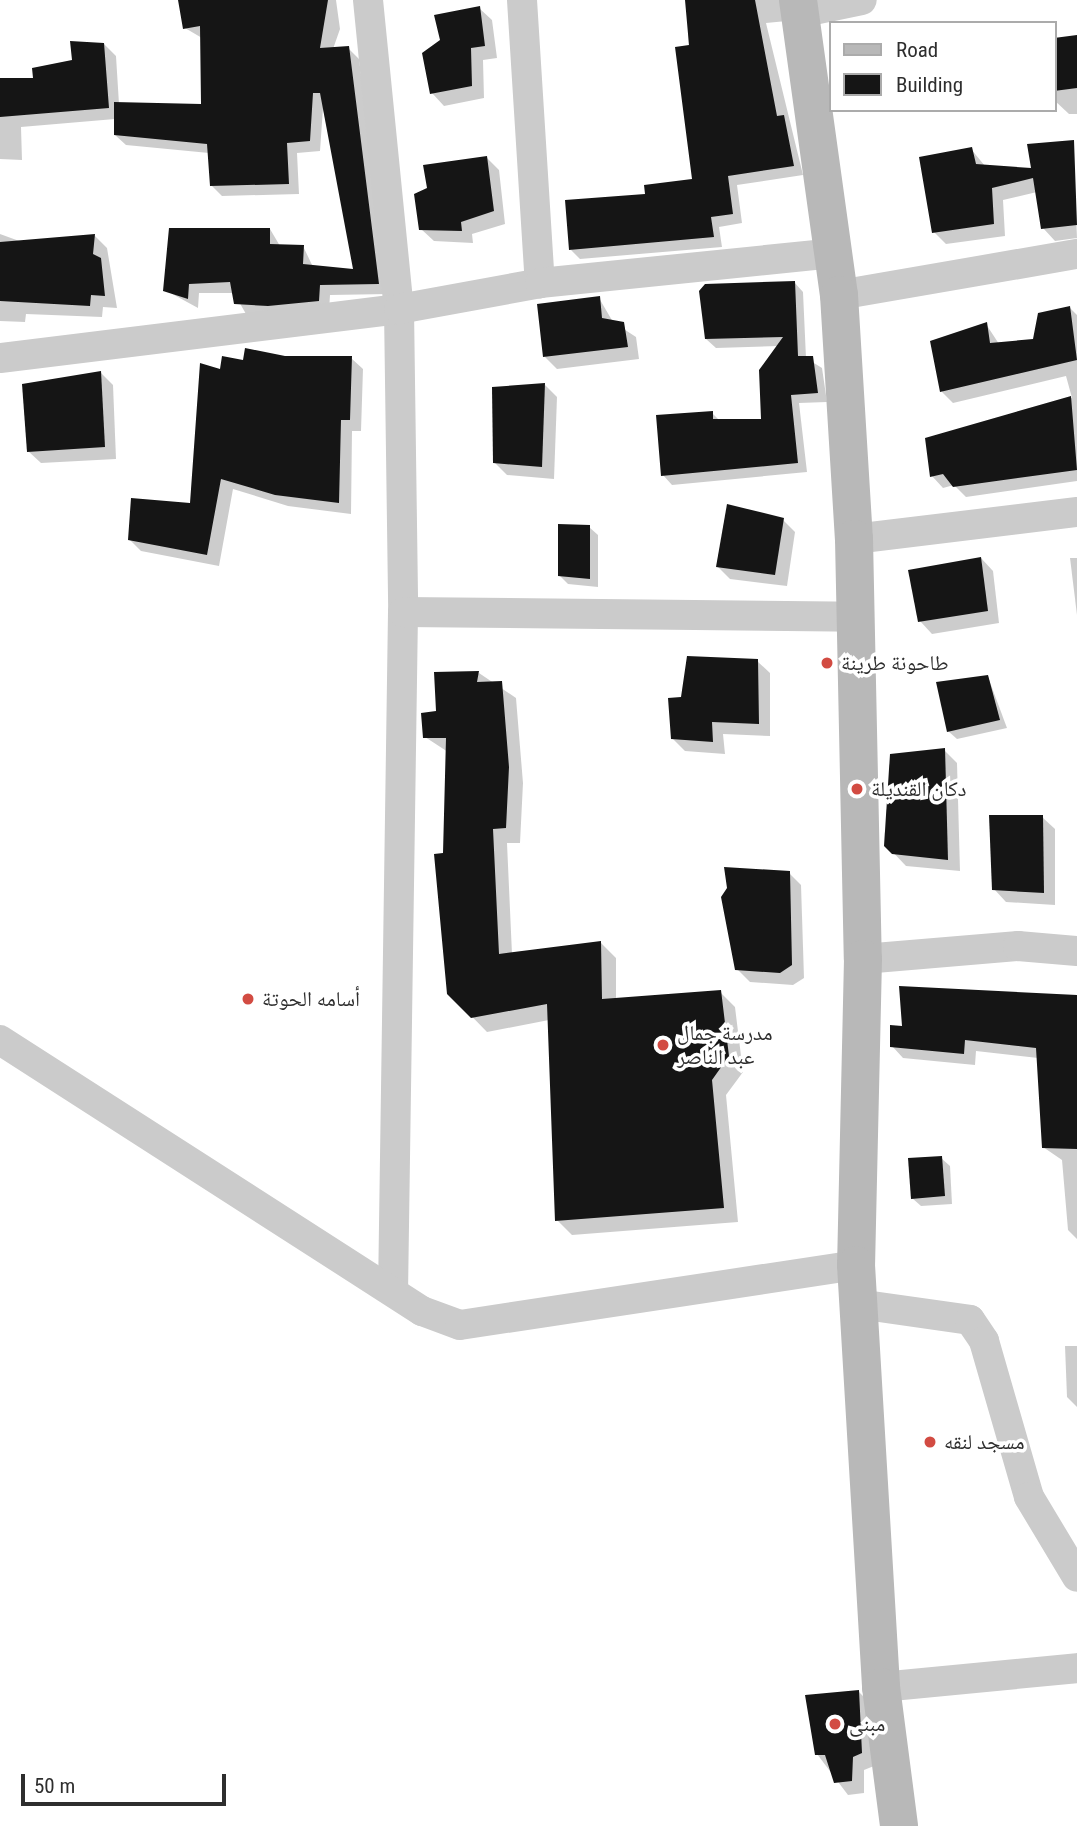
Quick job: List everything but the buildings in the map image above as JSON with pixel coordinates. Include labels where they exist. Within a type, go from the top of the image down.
[{"type":"street","points":[[369,0],[400,309],[403,612],[393,1291]]},
{"type":"street","points":[[522,0],[540,283]]},
{"type":"street","points":[[862,0],[799,6],[839,295],[854,539],[858,617],[863,959],[856,1265],[881,1687],[899,1826]]},
{"type":"street","points":[[0,358],[400,309],[540,283],[834,253]]},
{"type":"street","points":[[839,295],[1077,254]]},
{"type":"street","points":[[854,539],[1077,512]]},
{"type":"street","points":[[403,612],[858,617]]},
{"type":"street","points":[[863,959],[1018,946],[1077,951]]},
{"type":"street","points":[[0,1040],[393,1291],[460,1325],[856,1265]]},
{"type":"street","points":[[858,1304],[970,1320],[985,1341],[1029,1497],[1077,1577]]},
{"type":"street","points":[[881,1687],[1077,1668]]},
{"type":"place","name":"طاحونة طرينة","points":[[827,663]]},
{"type":"place","name":"دكان القنديلة","points":[[857,789]]},
{"type":"place","name":"أسامه الحوتة","points":[[248,999]]},
{"type":"place","name":"مدرسة جمال عبد الناصر","points":[[663,1045]]},
{"type":"place","name":"مسجد لنقه","points":[[930,1442]]},
{"type":"place","name":"مبنى","points":[[835,1724]]}]
